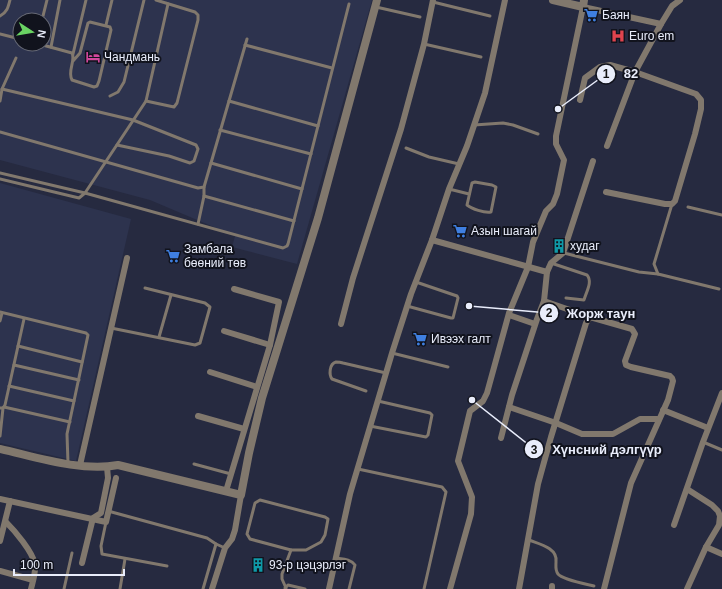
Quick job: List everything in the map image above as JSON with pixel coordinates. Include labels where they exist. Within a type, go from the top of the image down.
[{"type":"street","points":[[329,589],[357,468],[407,306],[485,94],[505,0]]},
{"type":"street","points":[[553,0],[583,3],[661,24]]},
{"type":"street","points":[[607,146],[635,72],[672,6],[680,0]]},
{"type":"street","points":[[341,324],[353,278],[401,129],[424,44],[433,1]]},
{"type":"street","points":[[212,589],[225,548],[232,539],[235,530],[250,446],[262,398],[318,218],[377,3]]},
{"type":"street","points":[[450,589],[471,514],[472,497],[458,461],[470,411],[483,401],[487,393],[509,315],[528,267],[533,242],[546,211],[553,204],[557,194],[564,160],[556,144],[556,136],[583,3]]},
{"type":"street","points":[[580,100],[585,78],[600,67],[610,65],[635,72],[696,94],[701,100],[701,110],[695,134],[677,197],[672,204],[606,192]]},
{"type":"street","points":[[501,438],[535,324],[544,301],[547,272],[552,263],[563,253],[593,161]]},
{"type":"street","points":[[432,240],[547,272]]},
{"type":"street","points":[[80,465],[127,258]]},
{"type":"street","points":[[226,491],[270,344],[279,302],[234,289]]},
{"type":"street","points":[[544,301],[590,317],[632,329],[634,331],[625,361],[626,364],[631,367],[670,376],[673,381],[668,400],[630,482],[604,589]]},
{"type":"street","points":[[509,315],[535,324]]},
{"type":"street","points":[[519,589],[538,484],[586,323],[590,317]]},
{"type":"street","points":[[224,331],[270,344]]},
{"type":"street","points":[[210,372],[257,387]]},
{"type":"street","points":[[674,525],[722,393]]},
{"type":"street","points":[[509,407],[556,422],[582,434],[613,434],[640,419],[659,419]]},
{"type":"street","points":[[663,410],[708,428]]},
{"type":"street","points":[[198,416],[244,429]]},
{"type":"street","points":[[0,449],[68,465],[107,467],[118,465],[241,495]]},
{"type":"street","points":[[82,564],[93,518],[101,513],[108,478],[107,467]]},
{"type":"street","points":[[0,499],[106,522],[116,478]]},
{"type":"street","points":[[687,489],[718,510],[720,516],[719,524],[706,547],[688,589]]},
{"type":"street","points":[[0,541],[6,522],[10,501]]},
{"type":"street","points":[[6,522],[14,530],[33,558],[35,566],[31,589]]},
{"type":"street","points":[[706,547],[722,554]]},
{"type":"street","points":[[0,571],[33,580]]},
{"type":"lane","points":[[0,16],[6,13],[10,0]]},
{"type":"lane","points":[[44,12],[47,0]]},
{"type":"lane","points":[[52,42],[60,0]]},
{"type":"lane","points":[[73,61],[80,53],[88,23],[90,22],[110,27],[111,30],[97,86],[81,84],[72,80],[70,74],[73,54],[86,0]]},
{"type":"lane","points":[[106,25],[112,0]]},
{"type":"lane","points":[[110,96],[118,92],[124,82],[144,0]]},
{"type":"lane","points":[[146,101],[168,107],[174,107],[177,103],[198,20],[198,15],[195,12],[156,0]]},
{"type":"lane","points":[[433,1],[490,16]]},
{"type":"lane","points":[[377,3],[420,16]]},
{"type":"lane","points":[[0,179],[78,198],[85,194],[146,101],[168,4]]},
{"type":"lane","points":[[0,174],[85,194],[283,248],[288,244],[349,4]]},
{"type":"lane","points":[[0,34],[12,37]]},
{"type":"lane","points":[[198,224],[204,196],[204,187],[247,39]]},
{"type":"lane","points":[[424,44],[481,57]]},
{"type":"lane","points":[[245,45],[332,68]]},
{"type":"lane","points":[[52,47],[73,54]]},
{"type":"lane","points":[[0,101],[2,89],[16,58]]},
{"type":"lane","points":[[2,89],[133,120],[196,145],[198,149],[194,161],[190,163],[169,156],[117,145]]},
{"type":"lane","points":[[230,101],[318,126]]},
{"type":"lane","points":[[474,125],[513,125],[538,134]]},
{"type":"lane","points":[[220,130],[311,154]]},
{"type":"lane","points":[[0,132],[198,188],[204,187]]},
{"type":"lane","points":[[406,148],[429,157],[459,164]]},
{"type":"lane","points":[[211,163],[302,189]]},
{"type":"lane","points":[[475,182],[496,187],[491,212],[468,207],[466,205],[469,194],[472,183],[475,182]]},
{"type":"lane","points":[[449,189],[469,194]]},
{"type":"lane","points":[[204,196],[294,221]]},
{"type":"lane","points":[[658,274],[654,264],[672,204]]},
{"type":"lane","points":[[688,207],[722,215]]},
{"type":"lane","points":[[563,253],[719,289]]},
{"type":"lane","points":[[552,263],[587,275],[589,278],[584,300],[566,298]]},
{"type":"lane","points":[[407,306],[453,318],[458,298],[457,296],[416,282]]},
{"type":"lane","points":[[112,328],[195,345],[200,343],[210,308],[205,303],[145,288]]},
{"type":"lane","points":[[159,337],[171,295]]},
{"type":"lane","points":[[0,321],[1,313],[88,334],[67,434],[68,465]]},
{"type":"lane","points":[[0,436],[3,408],[24,319]]},
{"type":"lane","points":[[18,346],[82,362]]},
{"type":"lane","points":[[392,353],[448,367]]},
{"type":"lane","points":[[366,391],[332,379],[330,376],[330,368],[332,364],[336,362],[342,363],[386,373]]},
{"type":"lane","points":[[14,365],[79,380]]},
{"type":"lane","points":[[9,386],[74,401]]},
{"type":"lane","points":[[370,426],[426,437],[428,435],[432,415],[430,413],[378,401]]},
{"type":"lane","points":[[3,408],[70,422]]},
{"type":"lane","points":[[703,442],[722,450]]},
{"type":"lane","points":[[194,464],[231,474]]},
{"type":"lane","points":[[357,468],[442,487],[446,492],[424,589]]},
{"type":"lane","points":[[260,500],[322,516],[328,520],[325,535],[321,542],[306,550],[291,550],[250,539],[247,534],[255,504],[260,500]]},
{"type":"lane","points":[[108,511],[207,538],[225,548]]},
{"type":"lane","points":[[106,522],[101,546],[102,554],[166,566]]},
{"type":"lane","points":[[529,540],[555,552],[557,559],[556,568],[559,575],[594,586]]},
{"type":"lane","points":[[203,589],[216,544]]},
{"type":"lane","points":[[291,550],[282,574],[285,588],[288,585],[306,589]]},
{"type":"lane","points":[[64,589],[72,553]]},
{"type":"lane","points":[[336,558],[349,560],[355,565],[349,589]]},
{"type":"lane","points":[[120,589],[126,559]]},
{"type":"shaded area","points":[[0,0],[372,0],[297,264],[232,247],[235,236],[150,200],[0,160]]},
{"type":"shaded area","points":[[0,183],[131,219],[76,461],[0,443]]},
{"type":"place","name":"Баян","points":[[591,15]]},
{"type":"place","name":"Euro em","points":[[618,36]]},
{"type":"place","name":"Чандмань","points":[[93,57]]},
{"type":"place","name":"82","points":[[558,109]]},
{"type":"place","name":"Азын шагай","points":[[460,231]]},
{"type":"place","name":"худаг","points":[[559,246]]},
{"type":"place","name":"Замбала бөөний төв","points":[[173,256]]},
{"type":"place","name":"Жорж таун","points":[[469,306]]},
{"type":"place","name":"Ивээх галт","points":[[420,339]]},
{"type":"place","name":"Хүнсний дэлгүүр","points":[[472,400]]},
{"type":"place","name":"93-р цэцэрлэг","points":[[258,565]]}]
